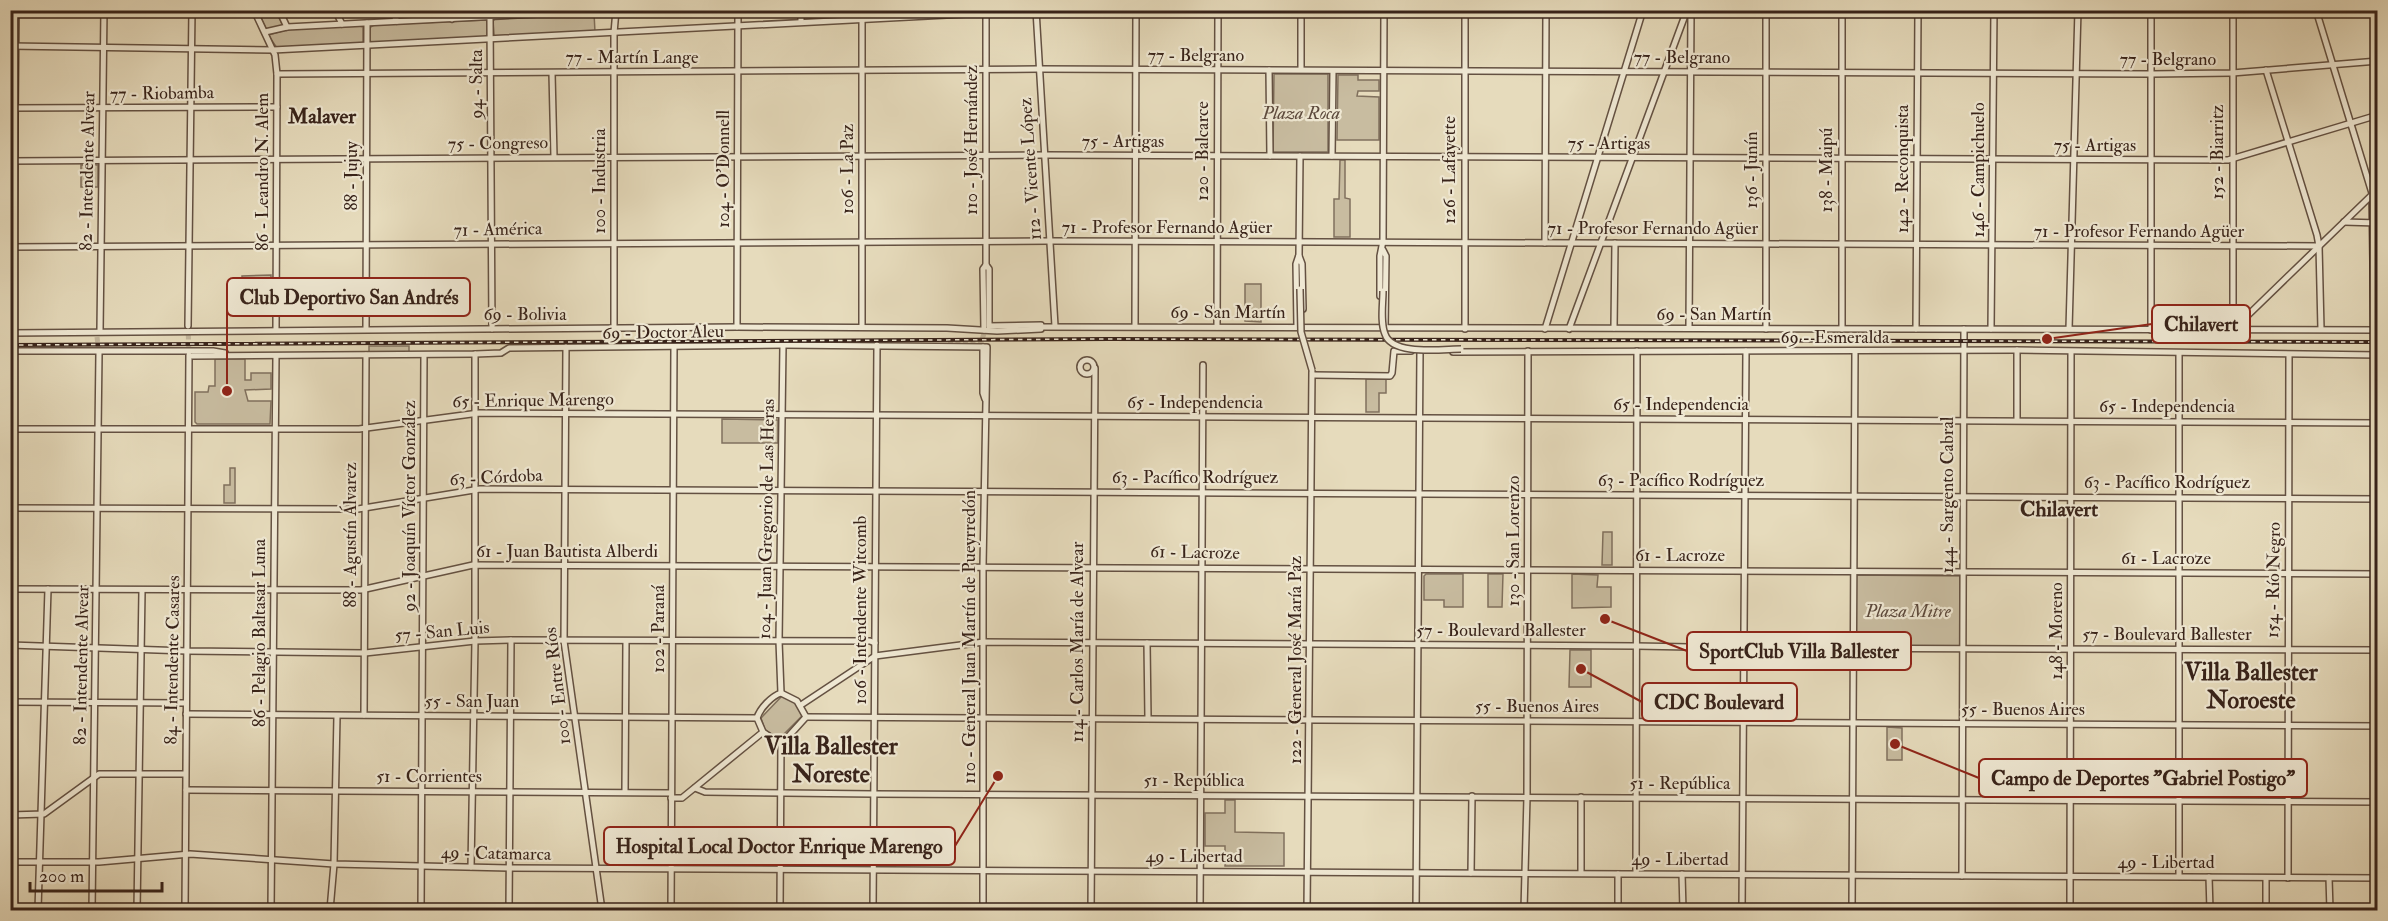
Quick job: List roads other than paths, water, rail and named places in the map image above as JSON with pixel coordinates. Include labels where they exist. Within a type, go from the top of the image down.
[{"type":"street","points":[[12,333],[13,46],[16,10]]},
{"type":"street","name":"82 - Intendente Alvear","points":[[99,334],[104,10]]},
{"type":"street","points":[[188,329],[186,270],[189,261],[192,10]]},
{"type":"street","name":"86 - Leandro N. Alem","points":[[254,10],[273,50],[277,74],[276,330]]},
{"type":"street","points":[[279,10],[287,27]]},
{"type":"street","points":[[335,10],[342,24]]},
{"type":"street","points":[[391,10],[397,21]]},
{"type":"street","points":[[448,10],[452,19]]},
{"type":"street","name":"94 - Salta","points":[[487,10],[490,18],[491,40],[492,329]]},
{"type":"street","points":[[265,32],[287,27],[615,10]]},
{"type":"street","name":"100 - Industria","points":[[614,328],[615,10]]},
{"type":"street","name":"104 - O'Donnell","points":[[737,327],[738,10]]},
{"type":"street","points":[[801,10],[801,22]]},
{"type":"street","name":"106 - La Paz","points":[[862,10],[862,327]]},
{"type":"street","points":[[13,46],[273,50],[801,22],[986,15],[1044,10]]},
{"type":"street","points":[[1135,326],[1136,10]]},
{"type":"street","name":"120 - Balcarce","points":[[1217,327],[1218,10]]},
{"type":"street","points":[[1300,69],[1301,10]]},
{"type":"street","points":[[1384,10],[1384,330],[1391,343],[1404,349],[1486,350]]},
{"type":"street","name":"126 - Lafayette","points":[[1465,10],[1465,329]]},
{"type":"street","points":[[1545,243],[1546,10]]},
{"type":"street","points":[[1545,329],[1643,10]]},
{"type":"street","points":[[1569,329],[1599,243],[1689,10]]},
{"type":"street","points":[[1689,10],[1691,243],[1689,328]]},
{"type":"street","name":"136 - Junín","points":[[1766,10],[1766,329]]},
{"type":"street","name":"138 - Maipú","points":[[1842,10],[1842,329]]},
{"type":"street","name":"142 - Reconquista","points":[[1916,329],[1918,10]]},
{"type":"street","name":"146 - Campichuelo","points":[[1991,329],[1994,10]]},
{"type":"street","points":[[2069,329],[2078,10]]},
{"type":"street","points":[[2151,10],[2151,330]]},
{"type":"street","name":"152 - Biarritz","points":[[2233,10],[2231,159],[2233,329]]},
{"type":"street","points":[[2316,10],[2350,124],[2375,191],[2376,330]]},
{"type":"street","name":"112 - Vicente López","points":[[1036,11],[1050,242],[1052,326]]},
{"type":"street","name":"110 - José Hernández","points":[[986,15],[986,266],[989,269],[986,328]]},
{"type":"street","name":"88 - Jujuy","points":[[366,329],[367,23]]},
{"type":"street","name":"77 - Belgrano","points":[[987,69],[2151,74],[2232,73],[2378,61]]},
{"type":"street","name":"77 - Martín Lange","points":[[277,74],[987,69]]},
{"type":"street","points":[[1269,70],[1270,156]]},
{"type":"street","points":[[1332,156],[1333,70]]},
{"type":"street","points":[[2266,70],[2319,246],[2321,330]]},
{"type":"street","points":[[552,73],[554,158]]},
{"type":"street","name":"77 - Riobamba","points":[[13,108],[277,107]]},
{"type":"street","name":"75 - Artigas","points":[[986,157],[1045,155],[2231,159],[2378,115]]},
{"type":"street","points":[[1300,156],[1299,255],[1302,264],[1300,328]]},
{"type":"street","name":"75 - Congreso","points":[[13,161],[986,157]]},
{"type":"street","points":[[2241,329],[2242,321],[2375,191]]},
{"type":"street","points":[[2344,222],[2375,223]]},
{"type":"street","name":"71 - Profesor Fernando Agüer","points":[[986,242],[1216,241],[1383,245],[1573,242],[2319,246]]},
{"type":"street","name":"71 - América","points":[[12,247],[986,242]]},
{"type":"street","points":[[1614,328],[1615,243]]},
{"type":"street","points":[[1383,245],[1380,256],[1383,329]]},
{"type":"street","name":"122 - General José María Paz","points":[[1299,255],[1301,332],[1313,372],[1307,910]]},
{"type":"street","name":"69 - San Martín","points":[[1037,327],[1052,326]]},
{"type":"street","name":"69 - San Martín","points":[[986,328],[1135,326],[1383,329],[2376,330]]},
{"type":"street","name":"69 - Bolivia","points":[[12,333],[92,335],[188,329],[986,328]]},
{"type":"street","name":"144 - Sargento Cabral","points":[[1962,876],[1964,329]]},
{"type":"street","name":"69 - Doctor Aleu","points":[[908,345],[940,344]]},
{"type":"street","name":"104 - Juan Gregorio de Las Heras","points":[[781,693],[779,641],[783,345]]},
{"type":"street","name":"106 - Intendente Witcomb","points":[[873,910],[877,345]]},
{"type":"street","name":"69 - Doctor Aleu","points":[[10,351],[366,356],[501,353],[509,348],[566,347],[908,345],[985,347]]},
{"type":"street","name":"100 - Entre Ríos","points":[[566,347],[564,640],[602,910]]},
{"type":"street","name":"102 - Paraná","points":[[671,910],[674,347]]},
{"type":"street","name":"110 - General Juan Martín de Pueyrredón","points":[[983,910],[983,566],[985,399],[987,394],[985,347]]},
{"type":"street","points":[[2017,420],[2018,350]]},
{"type":"street","name":"69 - Esmeralda","points":[[1313,372],[1390,376],[1394,351],[1964,352],[2018,350],[2378,355]]},
{"type":"street","points":[[1416,910],[1420,351]]},
{"type":"street","name":"130 - San Lorenzo","points":[[1524,910],[1527,797],[1528,351]]},
{"type":"street","points":[[1635,873],[1637,351]]},
{"type":"street","points":[[1742,910],[1746,351]]},
{"type":"street","points":[[1852,910],[1855,351]]},
{"type":"street","name":"82 - Intendente Alvear","points":[[92,910],[99,420],[102,415],[100,352]]},
{"type":"street","name":"148 - Moreno","points":[[2070,910],[2071,352]]},
{"type":"street","name":"84 - Intendente Casares","points":[[185,910],[190,353]]},
{"type":"street","points":[[471,867],[475,641],[473,565],[475,354]]},
{"type":"street","points":[[2179,354],[2179,876]]},
{"type":"street","name":"92 - Joaquín Víctor González","points":[[421,910],[424,355]]},
{"type":"street","name":"154 - Río Negro","points":[[2288,878],[2289,355]]},
{"type":"street","name":"86 - Pelagio Baltasar Luna","points":[[271,910],[276,356]]},
{"type":"street","name":"88 - Agustín Álvarez","points":[[364,715],[366,356]]},
{"type":"street","points":[[1200,910],[1203,365]]},
{"type":"street","name":"114 - Carlos María de Alvear","points":[[1091,910],[1093,372]]},
{"type":"street","name":"65 - Enrique Marengo","points":[[10,429],[365,429],[474,413],[985,416]]},
{"type":"street","name":"65 - Independencia","points":[[985,416],[2378,423]]},
{"type":"street","name":"63 - Córdoba","points":[[10,508],[365,508],[474,489],[984,491]]},
{"type":"street","name":"63 - Pacífico Rodríguez","points":[[984,491],[2378,499]]},
{"type":"street","name":"61 - Juan Bautista Alberdi","points":[[10,589],[364,590],[473,565],[983,566]]},
{"type":"street","name":"61 - Lacroze","points":[[983,566],[2378,574]]},
{"type":"street","points":[[38,910],[48,589]]},
{"type":"street","points":[[137,910],[142,591]]},
{"type":"street","points":[[509,910],[511,640]]},
{"type":"street","name":"57 - San Luis","points":[[10,645],[187,651],[365,653],[475,641],[511,640],[870,641],[875,644]]},
{"type":"street","points":[[625,792],[626,641]]},
{"type":"street","name":"57 - Boulevard Ballester","points":[[875,656],[984,642],[2378,650]]},
{"type":"street","points":[[1147,643],[1148,718]]},
{"type":"street","points":[[801,705],[875,656]]},
{"type":"street","points":[[780,910],[781,742],[804,722],[806,717],[801,705],[792,697],[781,693],[777,694],[759,712],[757,717],[763,732],[775,741],[781,742]]},
{"type":"street","points":[[10,702],[186,703]]},
{"type":"street","name":"55 - San Juan","points":[[186,714],[757,717]]},
{"type":"street","points":[[330,910],[334,864],[337,716]]},
{"type":"street","points":[[806,717],[983,718]]},
{"type":"street","name":"55 - Buenos Aires","points":[[983,718],[2378,726]]},
{"type":"street","points":[[671,796],[682,798],[763,732]]},
{"type":"street","points":[[10,815],[40,816],[95,775],[185,774]]},
{"type":"street","points":[[695,788],[705,792],[983,794]]},
{"type":"street","name":"51 - Corrientes","points":[[186,790],[625,792],[671,796]]},
{"type":"street","name":"51 - República","points":[[983,794],[2378,802]]},
{"type":"street","points":[[1472,796],[1472,873]]},
{"type":"street","points":[[1581,797],[1581,873]]},
{"type":"street","name":"49 - Catamarca","points":[[10,862],[93,862],[185,855],[422,867],[982,870]]},
{"type":"street","name":"49 - Libertad","points":[[982,870],[2378,878]]},
{"type":"street","points":[[1618,874],[1618,910]]},
{"type":"street","points":[[1682,874],[1683,910]]},
{"type":"street","points":[[2209,877],[2210,910]]},
{"type":"street","points":[[2266,878],[2266,910]]},
{"type":"street","points":[[2329,878],[2330,910]]},
{"type":"tunnel","points":[[986,265],[986,294]]},
{"type":"tunnel","points":[[188,327],[189,354]]},
{"type":"tunnel","points":[[948,344],[981,343],[986,327]]},
{"type":"tunnel","points":[[97,337],[99,353]]},
{"type":"railway","points":[[10,345],[1110,339],[2378,342]]},
{"type":"place","name":"Chilavert","points":[[2047,339]]},
{"type":"place","name":"Club Deportivo San Andrés","points":[[227,391]]},
{"type":"place","name":"SportClub Villa Ballester","points":[[1605,619]]},
{"type":"place","name":"CDC Boulevard","points":[[1581,669]]},
{"type":"place","name":"Campo de Deportes \"Gabriel Postigo\"","points":[[1895,744]]},
{"type":"place","name":"Hospital Local Doctor Enrique Marengo","points":[[998,776]]},
{"type":"district","name":"Malaver","points":[[322,116]]},
{"type":"district","name":"Chilavert","points":[[2059,509]]},
{"type":"district","name":"Villa Ballester Noroeste","points":[[2251,686]]},
{"type":"district","name":"Villa Ballester Noreste","points":[[831,760]]},
{"type":"park label","name":"Plaza Roca","points":[[1301,113]]},
{"type":"park label","name":"Plaza Mitre","points":[[1908,611]]}]
